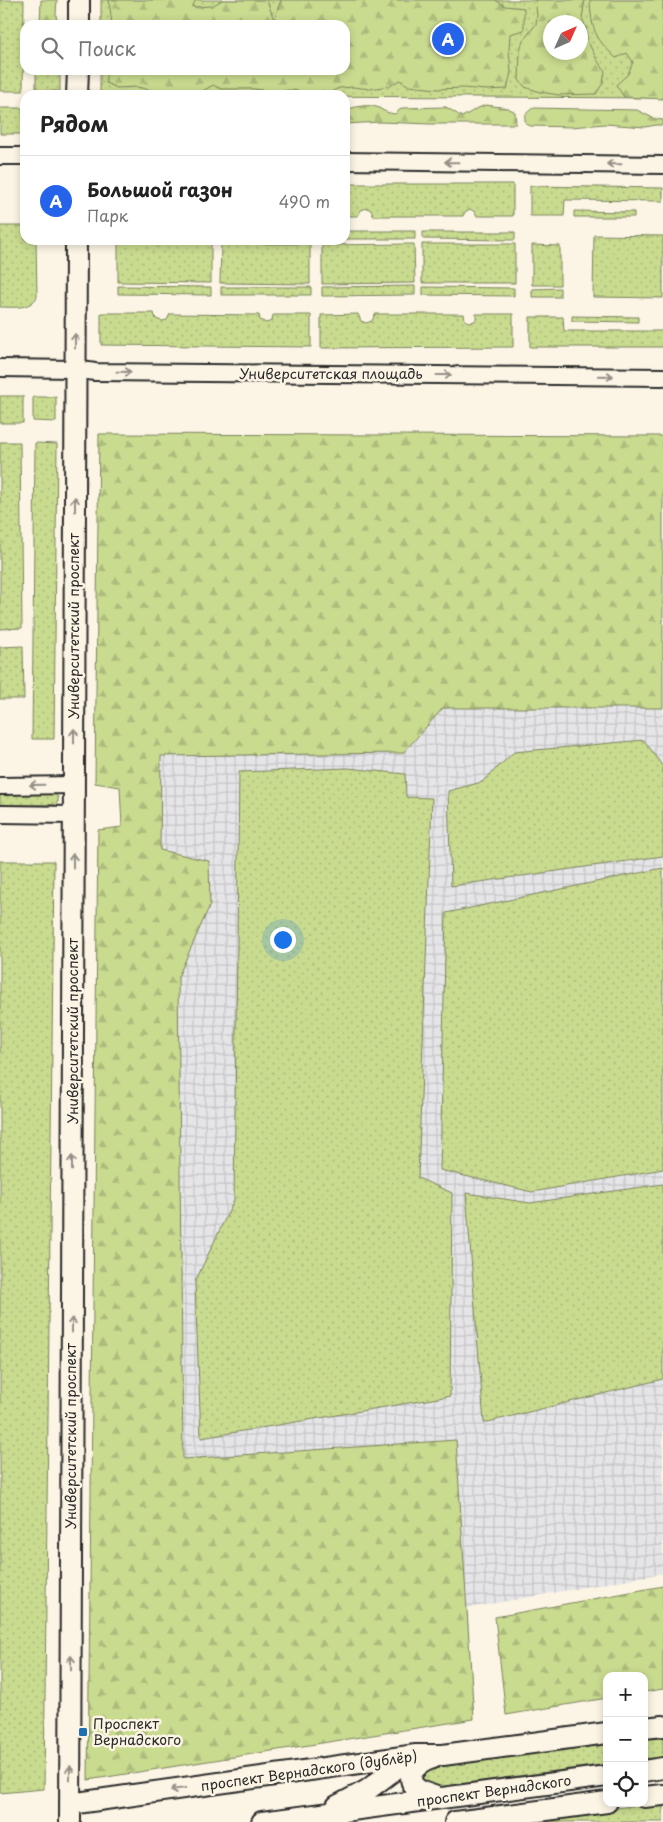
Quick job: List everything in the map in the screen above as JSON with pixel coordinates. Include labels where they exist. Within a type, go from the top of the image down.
[{"type":"main road","points":[[78,20],[79,0]]},
{"type":"main road","points":[[77,90],[78,75]]},
{"type":"main road","name":"Университетский проспект","points":[[70,1813],[76,245]]},
{"type":"main road","points":[[648,1728],[663,1726]]},
{"type":"main road","name":"проспект Вернадского (дублёр)","points":[[70,1813],[416,1755],[444,1755],[603,1734]]},
{"type":"main road","points":[[314,1815],[355,1798],[416,1755]]},
{"type":"main road","points":[[439,1798],[422,1792],[414,1786],[412,1778],[413,1772],[419,1764],[444,1755]]},
{"type":"main road","points":[[330,1768],[402,1791],[439,1798]]},
{"type":"main road","points":[[648,1770],[663,1768]]},
{"type":"main road","name":"проспект Вернадского","points":[[262,1822],[603,1777]]},
{"type":"main road","points":[[648,1796],[663,1794]]},
{"type":"main road","name":"проспект Вернадского","points":[[455,1822],[603,1803]]},
{"type":"street","points":[[0,156],[20,156]]},
{"type":"street","points":[[350,161],[663,164]]},
{"type":"street","name":"Университетская площадь","points":[[0,368],[75,369],[95,372],[663,377]]},
{"type":"street","points":[[0,786],[74,785]]},
{"type":"street","points":[[0,814],[74,815]]},
{"type":"shaded area","points":[[663,594],[663,1573],[468,1608],[474,1719],[138,1764],[144,875],[142,692]]},
{"type":"green space","points":[[0,0],[24,0],[24,20],[20,20],[20,75],[23,75],[23,90],[0,91]]},
{"type":"green space","points":[[41,0],[57,0],[57,20],[40,20]]},
{"type":"green space","points":[[101,0],[663,0],[663,98],[350,96],[350,90],[100,90],[100,75],[350,75],[350,20],[101,20]]},
{"type":"green space","points":[[109,0],[196,0],[192,7],[212,6],[222,0],[267,0],[274,20],[111,20]]},
{"type":"green space","points":[[281,0],[495,0],[505,6],[524,8],[524,30],[510,34],[511,72],[507,89],[437,89],[409,86],[400,80],[389,86],[370,89],[353,87],[335,90],[221,89],[213,85],[204,90],[150,90],[137,87],[117,88],[106,83],[106,75],[350,75],[350,20],[274,20]]},
{"type":"green space","points":[[535,0],[585,0],[582,15],[543,15],[543,60],[588,60],[588,42],[605,71],[603,83],[596,94],[559,95],[540,92],[525,87],[519,80],[520,50],[523,41],[536,24]]},
{"type":"green space","points":[[590,0],[663,0],[663,99],[624,97],[616,85],[628,74],[633,62],[627,53],[616,58],[603,45],[593,26]]},
{"type":"green space","points":[[36,75],[60,75],[60,90],[36,90]]},
{"type":"green space","points":[[486,105],[508,108],[515,112],[516,124],[380,122],[350,124],[350,109],[362,106],[371,106],[395,114],[402,108],[446,107],[462,117]]},
{"type":"green space","points":[[0,108],[20,108],[20,134],[0,134]]},
{"type":"green space","points":[[533,108],[637,110],[655,119],[663,120],[663,125],[645,127],[605,124],[572,127],[531,126],[526,124],[525,116]]},
{"type":"green space","points":[[350,184],[513,184],[513,216],[477,216],[470,209],[463,216],[373,216],[371,210],[367,208],[361,210],[358,216],[350,216]]},
{"type":"green space","points":[[530,186],[663,188],[663,201],[565,200],[564,216],[530,216]]},
{"type":"green space","points":[[574,211],[634,212],[634,217],[574,217]]},
{"type":"green space","points":[[0,226],[20,226],[20,245],[36,245],[37,297],[25,306],[0,307]]},
{"type":"green space","points":[[350,231],[415,231],[415,239],[350,239]]},
{"type":"green space","points":[[423,232],[515,232],[515,240],[423,239]]},
{"type":"green space","points":[[594,235],[663,236],[663,298],[593,297]]},
{"type":"green space","points":[[414,244],[415,283],[322,284],[322,245]]},
{"type":"green space","points":[[422,244],[515,244],[515,283],[422,283]]},
{"type":"green space","points":[[118,245],[211,245],[211,283],[118,282]]},
{"type":"green space","points":[[221,245],[310,245],[310,284],[220,283]]},
{"type":"green space","points":[[532,245],[560,246],[560,285],[532,285]]},
{"type":"green space","points":[[118,286],[211,287],[211,295],[118,294]]},
{"type":"green space","points":[[415,286],[415,295],[322,296],[322,287]]},
{"type":"green space","points":[[221,287],[311,287],[311,295],[221,295]]},
{"type":"green space","points":[[423,287],[514,288],[514,296],[423,295]]},
{"type":"green space","points":[[560,288],[560,297],[532,297],[532,289]]},
{"type":"green space","points":[[101,313],[154,313],[156,319],[162,321],[167,320],[170,314],[259,315],[260,320],[266,323],[272,321],[273,315],[311,315],[311,347],[101,345]]},
{"type":"green space","points":[[358,314],[361,321],[366,323],[372,321],[375,314],[464,314],[465,320],[470,323],[476,320],[476,314],[513,314],[513,347],[321,348],[321,315]]},
{"type":"green space","points":[[572,316],[638,317],[638,322],[572,321]]},
{"type":"green space","points":[[530,317],[563,317],[564,331],[663,331],[663,347],[530,347]]},
{"type":"green space","points":[[0,396],[23,396],[23,423],[0,423]]},
{"type":"green space","points":[[33,397],[56,397],[56,422],[33,421]]},
{"type":"green space","points":[[99,434],[663,436],[663,708],[443,708],[403,753],[161,756],[160,850],[209,861],[210,905],[178,977],[183,1459],[456,1440],[474,1719],[88,1780],[98,830],[122,827],[120,787],[95,783]]},
{"type":"green space","points":[[0,442],[20,442],[22,628],[0,629]]},
{"type":"green space","points":[[35,443],[57,444],[54,739],[32,739]]},
{"type":"green space","points":[[23,646],[24,699],[0,699],[0,647]]},
{"type":"green space","points":[[644,740],[663,767],[663,856],[451,886],[448,791],[482,782],[514,752]]},
{"type":"green space","points":[[348,768],[405,774],[406,797],[432,798],[418,1178],[452,1193],[450,1396],[201,1438],[195,1282],[234,1200],[239,772]]},
{"type":"green space","points":[[0,793],[53,793],[58,797],[58,802],[54,805],[0,805]]},
{"type":"green space","points":[[0,861],[54,861],[44,1789],[0,1793]]},
{"type":"green space","points":[[663,868],[663,1169],[532,1192],[440,1170],[446,913]]},
{"type":"green space","points":[[663,1184],[663,1379],[484,1423],[466,1193],[530,1203]]},
{"type":"green space","points":[[663,1586],[663,1689],[648,1691],[648,1672],[603,1672],[603,1699],[506,1715],[495,1617]]},
{"type":"green space","points":[[663,1734],[663,1757],[648,1759],[648,1736]]},
{"type":"green space","points":[[603,1743],[603,1765],[424,1788],[419,1774],[434,1765]]},
{"type":"green space","points":[[663,1802],[663,1822],[506,1822],[624,1807],[648,1807],[648,1804]]},
{"type":"place","name":"Большой газон","points":[[448,39]]},
{"type":"place","name":"Проспект Вернадского","points":[[83,1732]]}]
